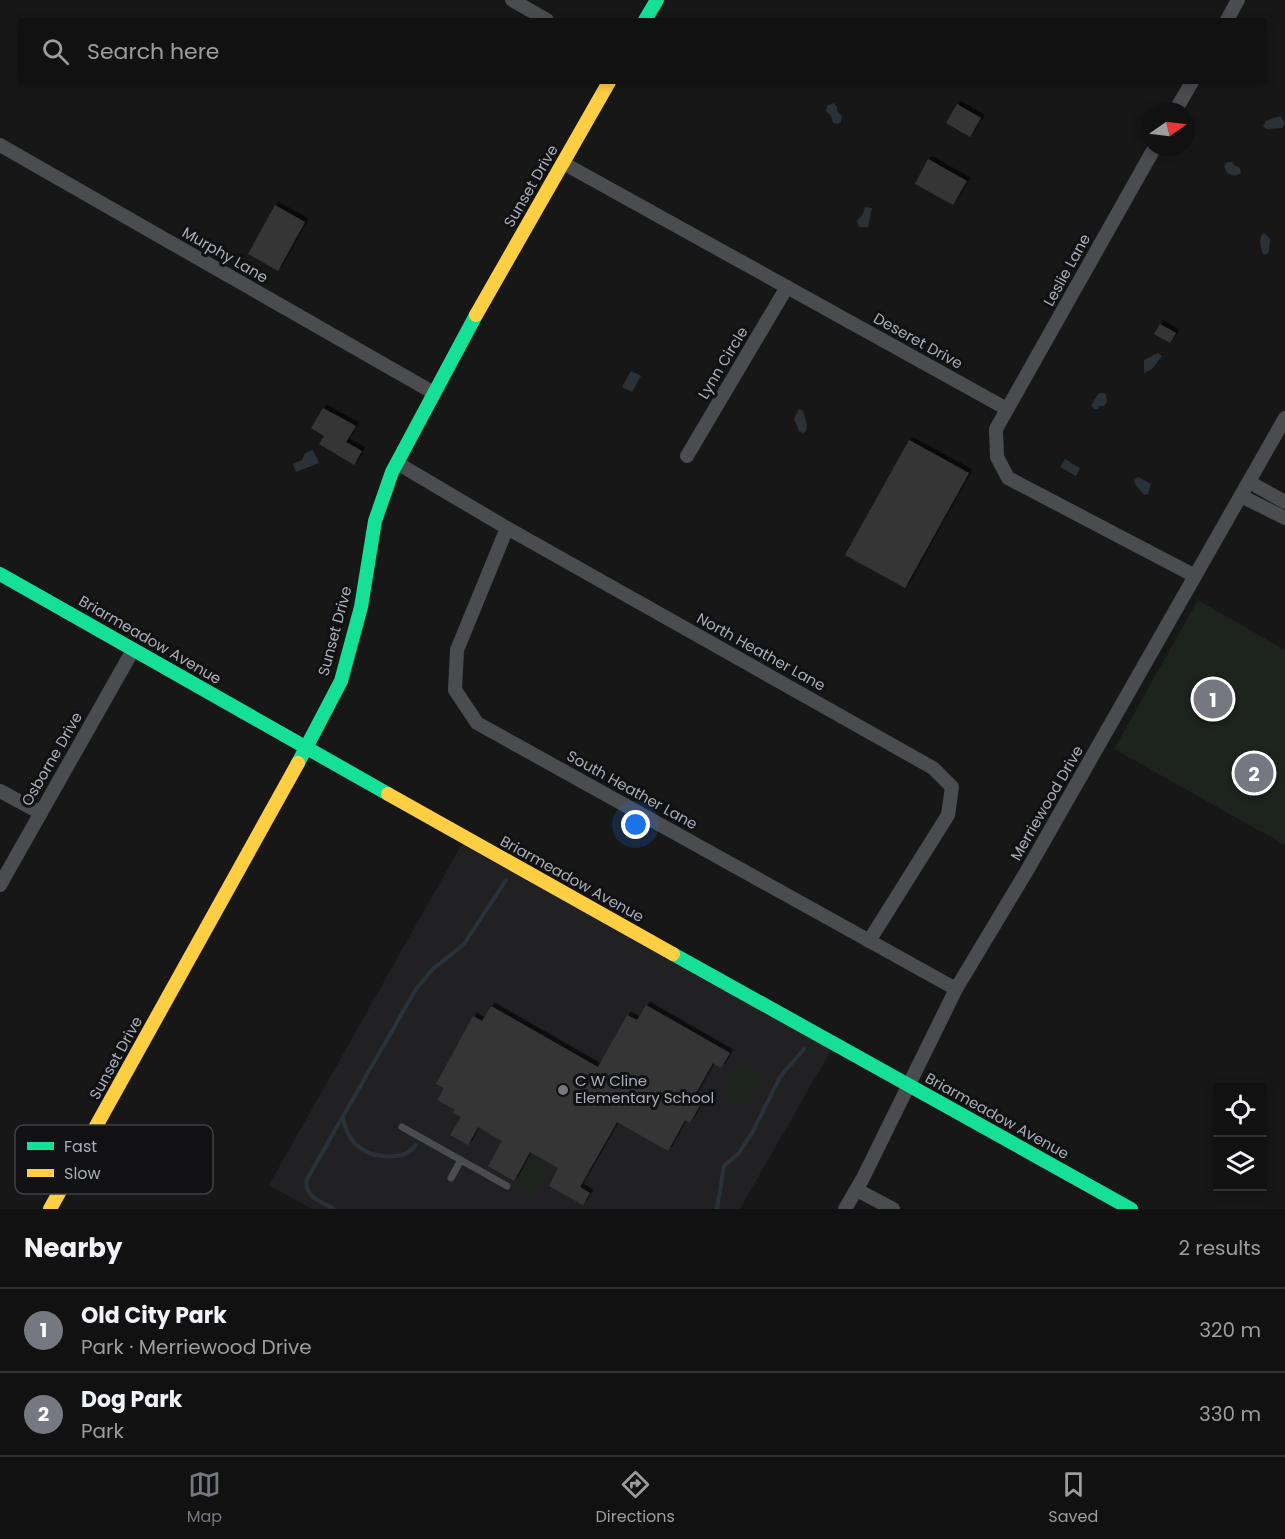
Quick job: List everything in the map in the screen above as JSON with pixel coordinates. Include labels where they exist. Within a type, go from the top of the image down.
[{"type":"street","points":[[512,0],[544,18]]},
{"type":"street","points":[[646,18],[657,0]]},
{"type":"street","points":[[1228,18],[1238,0]]},
{"type":"street","name":"Sunset Drive","points":[[97,1125],[341,681],[361,607],[375,521],[397,464],[470,325],[608,84]]},
{"type":"street","points":[[1180,102],[1190,84]]},
{"type":"street","name":"Murphy Lane","points":[[0,145],[434,393]]},
{"type":"street","name":"Leslie Lane","points":[[1007,409],[1150,156]]},
{"type":"street","name":"Deseret Drive","points":[[563,163],[1007,409]]},
{"type":"street","name":"Lynn Circle","points":[[687,456],[787,287]]},
{"type":"street","points":[[1007,409],[996,429],[997,457],[1008,478],[1195,576]]},
{"type":"street","name":"Merriewood Drive","points":[[845,1209],[956,989],[1028,869],[1285,418]]},
{"type":"street","name":"North Heather Lane","points":[[397,464],[933,768],[952,787],[948,815],[869,941]]},
{"type":"street","points":[[1249,482],[1285,502]]},
{"type":"street","points":[[1241,496],[1285,518]]},
{"type":"street","name":"South Heather Lane","points":[[507,528],[457,650],[455,690],[477,723],[956,989]]},
{"type":"street","name":"Briarmeadow Avenue","points":[[0,574],[539,880],[1131,1209]]},
{"type":"street","name":"Osborne Drive","points":[[0,885],[133,650]]},
{"type":"street","points":[[0,791],[40,813]]},
{"type":"street","points":[[856,1190],[893,1209]]},
{"type":"street","name":"Sunset Drive","points":[[50,1209],[58,1194]]},
{"type":"lane","points":[[402,1127],[507,1186]]},
{"type":"lane","points":[[451,1178],[461,1161]]},
{"type":"shaded area","points":[[834,103],[842,116],[838,124],[833,123],[826,111],[827,106]]},
{"type":"shaded area","points":[[1280,116],[1285,123],[1282,128],[1266,129],[1263,126],[1266,121]]},
{"type":"shaded area","points":[[1228,162],[1240,168],[1241,173],[1235,176],[1227,173],[1224,166]]},
{"type":"shaded area","points":[[865,207],[872,208],[868,227],[859,227],[857,221]]},
{"type":"shaded area","points":[[1264,233],[1270,239],[1269,252],[1265,255],[1262,253],[1260,242]]},
{"type":"shaded area","points":[[1158,353],[1162,356],[1152,369],[1144,373],[1144,360]]},
{"type":"shaded area","points":[[631,371],[641,376],[632,392],[622,387]]},
{"type":"shaded area","points":[[1099,393],[1106,395],[1107,402],[1104,406],[1094,409],[1091,405]]},
{"type":"shaded area","points":[[799,409],[803,411],[807,425],[803,433],[799,431],[794,419]]},
{"type":"shaded area","points":[[313,450],[319,463],[296,472],[293,464],[302,460],[305,453]]},
{"type":"shaded area","points":[[1065,459],[1080,468],[1076,476],[1060,467]]},
{"type":"shaded area","points":[[1138,477],[1151,484],[1148,494],[1144,495],[1135,484],[1134,480]]},
{"type":"shaded area","points":[[1198,600],[1285,650],[1285,845],[1114,749]]},
{"type":"shaded area","points":[[463,842],[831,1050],[740,1209],[312,1209],[269,1185]]},
{"type":"shaded area","points":[[742,1061],[764,1074],[744,1108],[722,1095]]},
{"type":"shaded area","points":[[531,1151],[551,1164],[535,1195],[513,1183]]},
{"type":"building","points":[[957,104],[981,118],[970,137],[946,123]]},
{"type":"building","points":[[928,159],[967,181],[953,205],[915,184]]},
{"type":"building","points":[[275,205],[305,222],[278,271],[248,254]]},
{"type":"building","points":[[1160,324],[1176,333],[1170,343],[1154,334]]},
{"type":"building","points":[[323,408],[356,426],[346,442],[362,451],[354,465],[319,444],[324,436],[311,428]]},
{"type":"building","points":[[909,440],[969,473],[905,588],[845,555]]},
{"type":"building","points":[[646,1005],[730,1053],[721,1068],[713,1063],[692,1100],[700,1105],[690,1123],[685,1120],[668,1151],[617,1122],[580,1187],[590,1193],[583,1205],[549,1186],[558,1168],[530,1152],[514,1181],[488,1166],[502,1141],[478,1127],[468,1145],[450,1135],[461,1117],[453,1113],[455,1110],[437,1100],[444,1088],[436,1084],[473,1016],[482,1021],[491,1006],[598,1067],[627,1015],[637,1020]]},
{"type":"waterway","points":[[334,1209],[310,1194],[306,1185],[307,1179],[416,989],[433,969],[464,944],[506,880]]},
{"type":"waterway","points":[[717,1209],[724,1166],[739,1153],[753,1131],[780,1077],[804,1049]]},
{"type":"waterway","points":[[343,1119],[350,1137],[361,1149],[369,1153],[399,1156],[409,1152],[416,1145]]},
{"type":"traffic: fast","points":[[646,18],[657,0]]},
{"type":"traffic: fast","points":[[298,763],[341,681],[361,607],[375,521],[392,472],[476,315]]},
{"type":"traffic: fast","points":[[0,574],[388,794]]},
{"type":"traffic: fast","points":[[673,954],[1131,1209]]},
{"type":"traffic: slow","points":[[476,315],[608,84]]},
{"type":"traffic: slow","points":[[97,1125],[298,763]]},
{"type":"traffic: slow","points":[[388,794],[673,954]]},
{"type":"traffic: slow","points":[[50,1209],[58,1194]]},
{"type":"place","name":"Old City Park","points":[[1213,699]]},
{"type":"place","name":"Dog Park","points":[[1254,773]]},
{"type":"place","name":"C W Cline Elementary School","points":[[563,1090]]}]
